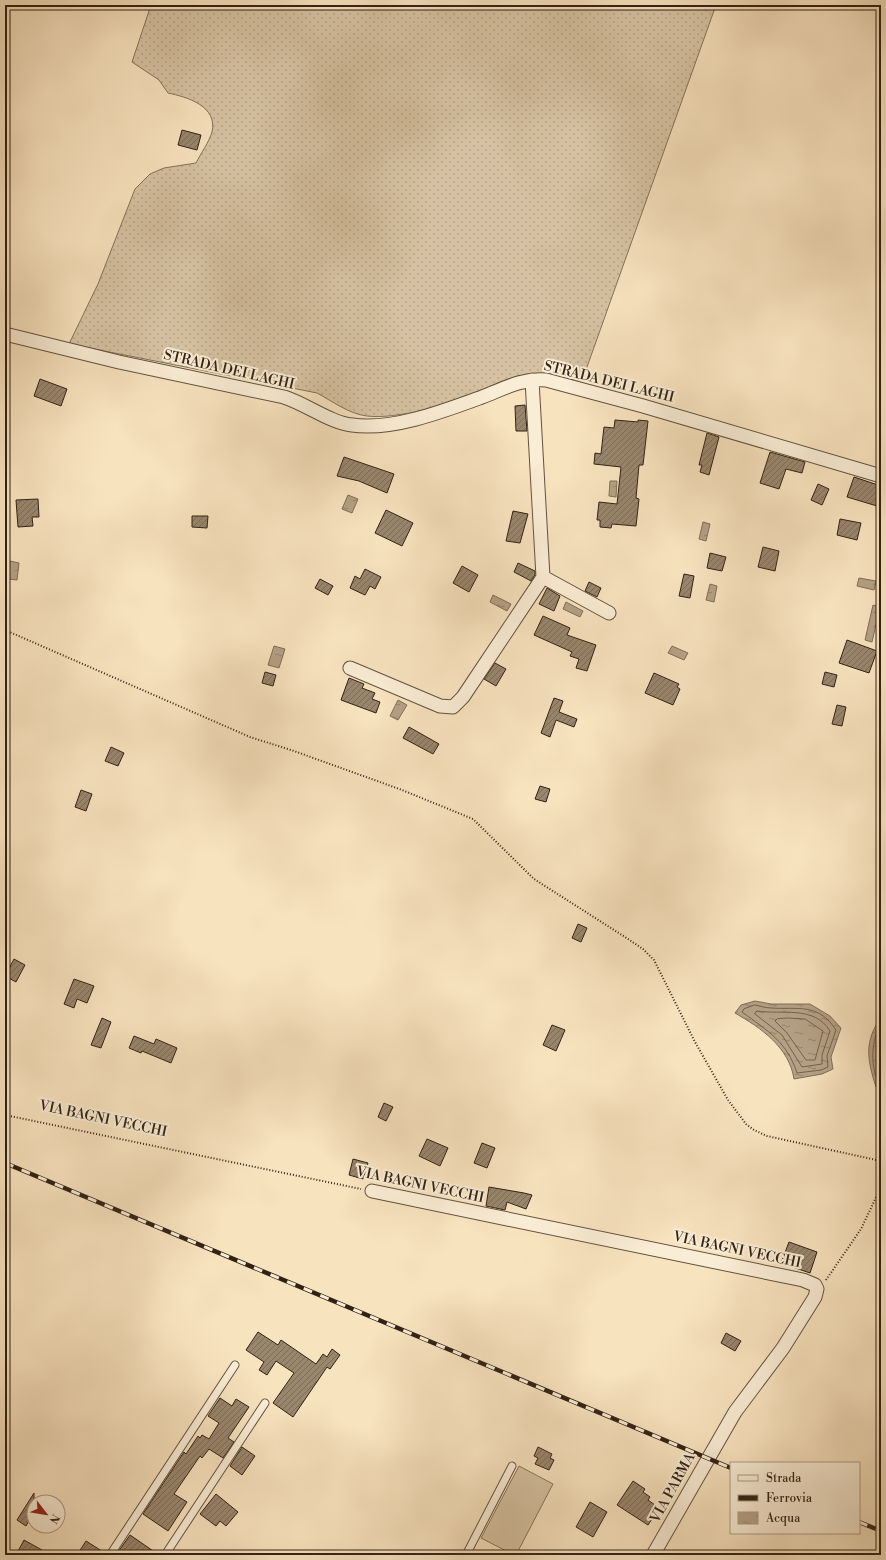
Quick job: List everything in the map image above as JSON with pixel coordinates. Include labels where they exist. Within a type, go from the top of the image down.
[{"type":"street","name":"STRADA DEI LAGHI","points":[[5,334],[119,362],[284,397],[338,422],[351,425],[379,425],[407,420],[450,408],[519,382],[532,380],[552,381],[636,404],[881,476]]},
{"type":"street","points":[[350,668],[440,706],[453,706],[463,697],[542,577],[532,380]]},
{"type":"street","points":[[542,577],[609,612]]},
{"type":"street","name":"VIA BAGNI VECCHI","points":[[372,1191],[803,1280],[815,1285],[815,1297]]},
{"type":"street","name":"VIA PARMA","points":[[653,1555],[739,1405],[782,1348],[815,1297]]},
{"type":"lane","points":[[110,1555],[235,1365]]},
{"type":"lane","points":[[165,1555],[265,1403]]},
{"type":"lane","points":[[466,1555],[512,1466]]},
{"type":"path","points":[[5,630],[250,737],[294,751],[395,788],[472,819],[534,879],[643,949],[654,960],[695,1042],[728,1100],[746,1124],[754,1130],[767,1136],[881,1161]]},
{"type":"path","name":"VIA BAGNI VECCHI","points":[[5,1115],[372,1191]]},
{"type":"path","points":[[815,1297],[861,1228],[881,1187]]},
{"type":"shaded area","points":[[151,5],[716,5],[582,381],[542,375],[518,376],[482,392],[456,401],[425,410],[379,417],[354,413],[317,393],[69,344],[98,284],[135,189],[150,174],[164,168],[196,163],[212,132],[213,123],[206,109],[192,100],[168,93],[159,80],[132,62]]},
{"type":"shaded area","points":[[519,1466],[553,1484],[516,1555],[514,1555],[481,1538]]},
{"type":"water","points":[[610,481],[617,481],[616,497],[609,496]]},
{"type":"water","points":[[348,495],[358,499],[352,513],[342,509]]},
{"type":"water","points":[[703,522],[710,524],[706,541],[699,539]]},
{"type":"water","points":[[10,561],[19,563],[17,580],[8,579]]},
{"type":"water","points":[[859,578],[876,581],[874,590],[857,586]]},
{"type":"water","points":[[710,584],[717,586],[714,602],[706,600]]},
{"type":"water","points":[[493,595],[511,604],[507,611],[490,602]]},
{"type":"water","points":[[566,602],[583,611],[580,617],[563,609]]},
{"type":"water","points":[[873,605],[880,607],[872,642],[865,640]]},
{"type":"water","points":[[274,646],[285,649],[279,668],[268,665]]},
{"type":"water","points":[[672,646],[688,653],[684,660],[668,653]]},
{"type":"water","points":[[398,700],[407,705],[398,720],[390,716]]},
{"type":"water","points":[[755,1001],[771,1004],[810,1004],[830,1016],[841,1028],[831,1057],[833,1069],[822,1074],[794,1079],[791,1068],[780,1048],[764,1032],[735,1013],[741,1005]]},
{"type":"water","points":[[881,1017],[881,1090],[876,1087],[869,1059],[869,1051],[872,1035]]},
{"type":"building","points":[[182,130],[201,135],[197,150],[178,145]]},
{"type":"building","points":[[40,379],[67,389],[61,406],[34,396]]},
{"type":"building","points":[[525,405],[527,431],[516,431],[515,406]]},
{"type":"building","points":[[615,420],[638,422],[638,420],[648,421],[643,465],[639,465],[636,498],[639,499],[636,526],[612,524],[611,528],[600,527],[600,520],[597,520],[599,502],[617,504],[621,467],[594,464],[595,453],[601,454],[604,427],[614,428]]},
{"type":"building","points":[[707,433],[719,437],[709,475],[700,472],[702,465],[699,465]]},
{"type":"building","points":[[770,452],[805,462],[802,473],[786,469],[779,489],[760,483]]},
{"type":"building","points":[[344,457],[394,474],[387,493],[359,481],[337,476]]},
{"type":"building","points":[[854,477],[881,486],[877,506],[847,497]]},
{"type":"building","points":[[818,484],[829,489],[822,505],[811,500]]},
{"type":"building","points":[[38,499],[39,517],[32,517],[33,526],[18,527],[16,500]]},
{"type":"building","points":[[386,510],[413,523],[402,546],[375,533]]},
{"type":"building","points":[[513,511],[528,514],[520,543],[506,541]]},
{"type":"building","points":[[192,516],[208,516],[207,528],[192,527]]},
{"type":"building","points":[[840,519],[861,523],[857,540],[837,535]]},
{"type":"building","points":[[763,547],[779,551],[775,571],[758,567]]},
{"type":"building","points":[[710,553],[726,557],[722,571],[707,568]]},
{"type":"building","points":[[518,563],[535,571],[535,575],[531,581],[514,572]]},
{"type":"building","points":[[462,566],[478,575],[469,592],[453,583]]},
{"type":"building","points":[[365,569],[381,577],[375,589],[370,586],[365,595],[350,588],[355,576],[360,579]]},
{"type":"building","points":[[684,574],[694,576],[690,598],[679,596]]},
{"type":"building","points":[[320,579],[333,586],[328,595],[315,588]]},
{"type":"building","points":[[589,582],[601,588],[597,597],[585,591]]},
{"type":"building","points":[[547,588],[560,596],[554,611],[539,604]]},
{"type":"building","points":[[543,616],[570,628],[567,635],[596,645],[587,671],[576,668],[579,659],[570,656],[572,652],[534,635]]},
{"type":"building","points":[[847,640],[877,651],[869,673],[839,663]]},
{"type":"building","points":[[495,663],[506,669],[496,686],[484,679]]},
{"type":"building","points":[[265,672],[276,675],[273,686],[262,683]]},
{"type":"building","points":[[825,672],[837,675],[834,687],[822,684]]},
{"type":"building","points":[[654,673],[679,684],[677,687],[680,689],[673,705],[645,693]]},
{"type":"building","points":[[349,678],[364,684],[362,688],[375,693],[372,699],[380,702],[376,713],[341,700]]},
{"type":"building","points":[[554,698],[563,701],[559,712],[577,719],[574,727],[556,720],[550,737],[541,733]]},
{"type":"building","points":[[837,705],[846,707],[842,726],[832,724]]},
{"type":"building","points":[[409,727],[439,744],[433,754],[403,738]]},
{"type":"building","points":[[111,747],[124,753],[118,766],[105,761]]},
{"type":"building","points":[[540,786],[550,789],[546,802],[535,799]]},
{"type":"building","points":[[81,790],[92,794],[86,811],[75,807]]},
{"type":"building","points":[[578,924],[587,928],[581,942],[572,938]]},
{"type":"building","points":[[14,959],[25,965],[16,982],[5,976]]},
{"type":"building","points":[[74,979],[94,986],[87,1003],[77,999],[74,1008],[64,1004]]},
{"type":"building","points":[[102,1018],[111,1022],[101,1048],[91,1045]]},
{"type":"building","points":[[552,1025],[565,1030],[556,1051],[543,1045]]},
{"type":"building","points":[[134,1036],[154,1044],[156,1039],[177,1048],[171,1063],[142,1051],[141,1053],[129,1048]]},
{"type":"building","points":[[384,1103],[393,1107],[386,1121],[378,1117]]},
{"type":"building","points":[[427,1139],[448,1148],[440,1166],[419,1156]]},
{"type":"building","points":[[482,1143],[495,1148],[487,1168],[474,1163]]},
{"type":"building","points":[[353,1159],[368,1163],[363,1179],[349,1175]]},
{"type":"building","points":[[489,1187],[532,1195],[526,1209],[507,1202],[505,1210],[486,1206]]},
{"type":"building","points":[[789,1242],[817,1252],[810,1273],[781,1263]]},
{"type":"building","points":[[258,1332],[278,1345],[281,1340],[316,1364],[323,1354],[327,1357],[332,1349],[340,1355],[330,1369],[327,1367],[293,1417],[273,1403],[294,1373],[276,1361],[267,1375],[259,1370],[264,1362],[246,1350]]},
{"type":"building","points":[[726,1333],[741,1341],[735,1351],[721,1343]]},
{"type":"building","points":[[220,1398],[232,1406],[236,1399],[249,1407],[228,1438],[234,1442],[223,1458],[209,1449],[202,1458],[200,1456],[174,1494],[187,1502],[168,1531],[143,1514],[184,1452],[186,1454],[198,1436],[200,1438],[202,1435],[209,1439],[219,1423],[208,1416]]},
{"type":"building","points":[[242,1447],[255,1456],[242,1475],[230,1466]]},
{"type":"building","points":[[538,1447],[552,1454],[550,1458],[554,1460],[549,1470],[535,1464],[538,1458],[534,1456]]},
{"type":"building","points":[[633,1481],[645,1489],[643,1492],[650,1497],[648,1500],[659,1508],[648,1525],[617,1505]]},
{"type":"building","points":[[216,1494],[238,1512],[226,1526],[220,1521],[216,1526],[200,1514]]},
{"type":"building","points":[[590,1502],[607,1512],[593,1537],[576,1527]]},
{"type":"building","points":[[26,1506],[26,1526],[17,1520]]},
{"type":"building","points":[[130,1535],[159,1555],[116,1555]]},
{"type":"building","points":[[24,1540],[51,1555],[16,1555]]},
{"type":"building","points":[[86,1541],[105,1553],[105,1555],[77,1555]]},
{"type":"railway","points":[[5,1163],[730,1468]]},
{"type":"railway","points":[[860,1522],[881,1531]]}]
